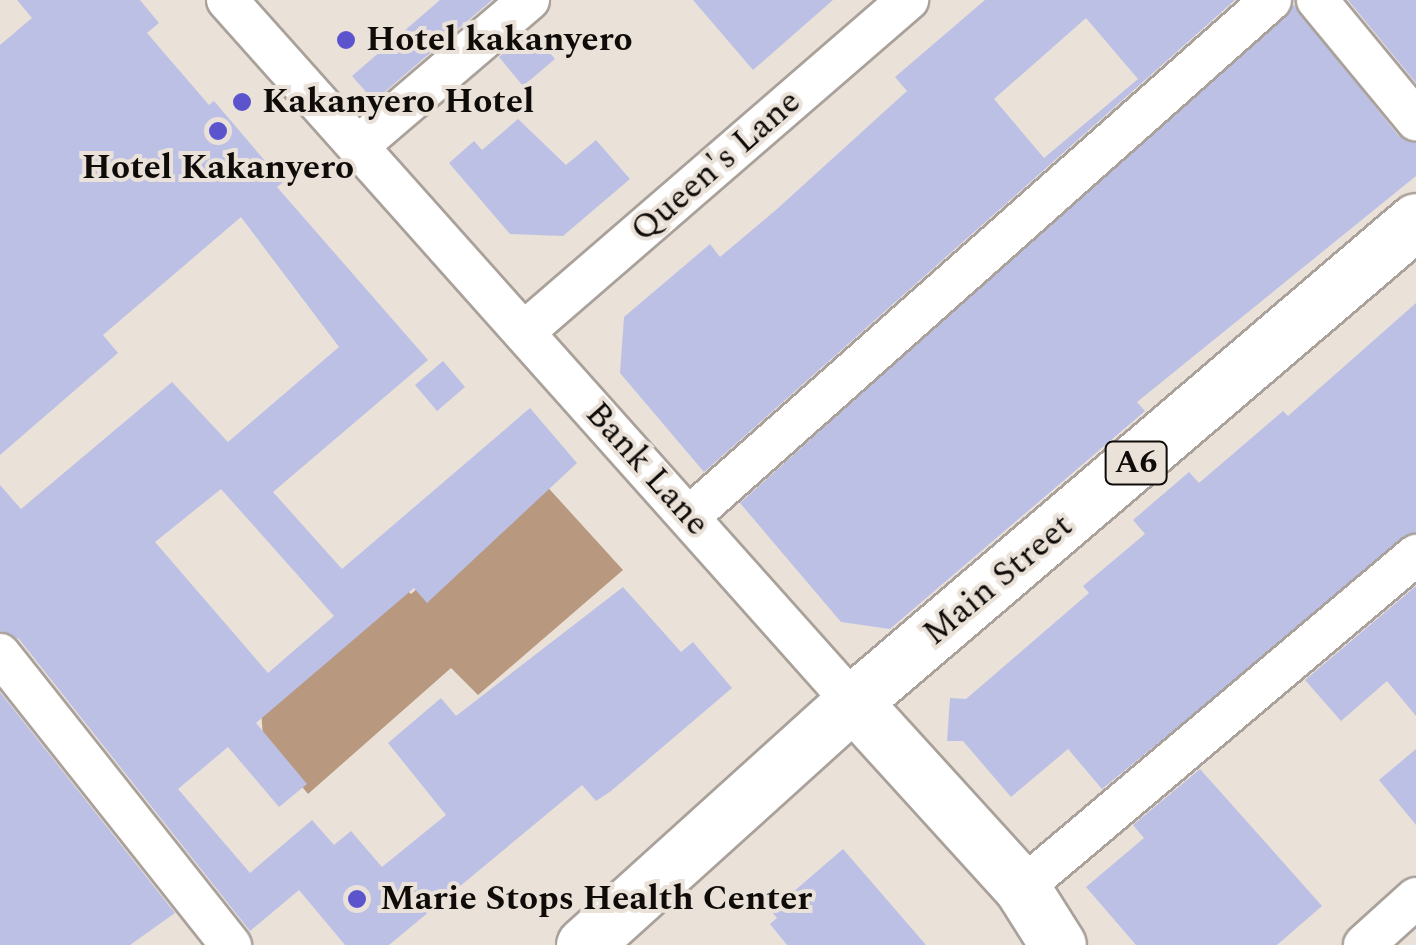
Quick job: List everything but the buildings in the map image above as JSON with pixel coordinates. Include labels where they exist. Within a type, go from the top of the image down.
[{"type":"main road","name":"Main Street","points":[[584,945],[853,702],[1416,221]]},
{"type":"main road","name":"Bank Lane","points":[[853,702],[1022,888],[1058,945]]},
{"type":"street","name":"Bank Lane","points":[[227,0],[853,702]]},
{"type":"street","points":[[358,146],[528,0]]},
{"type":"street","name":"Queen's Lane","points":[[524,332],[908,0]]},
{"type":"street","points":[[690,516],[1271,0]]},
{"type":"street","points":[[1317,0],[1416,120]]},
{"type":"street","points":[[1022,888],[1416,555]]},
{"type":"street","points":[[0,654],[231,945]]},
{"type":"street","points":[[1364,945],[1416,898]]},
{"type":"shaded area","points":[[542,481],[623,570],[478,695],[451,668],[308,794],[263,738],[261,708],[400,583],[411,594]]},
{"type":"place","name":"Hotel kakanyero","points":[[346,40]]},
{"type":"place","name":"Kakanyero Hotel","points":[[242,102]]},
{"type":"place","name":"Hotel Kakanyero","points":[[218,131]]},
{"type":"place","name":"Marie Stops Health Center","points":[[357,899]]}]
